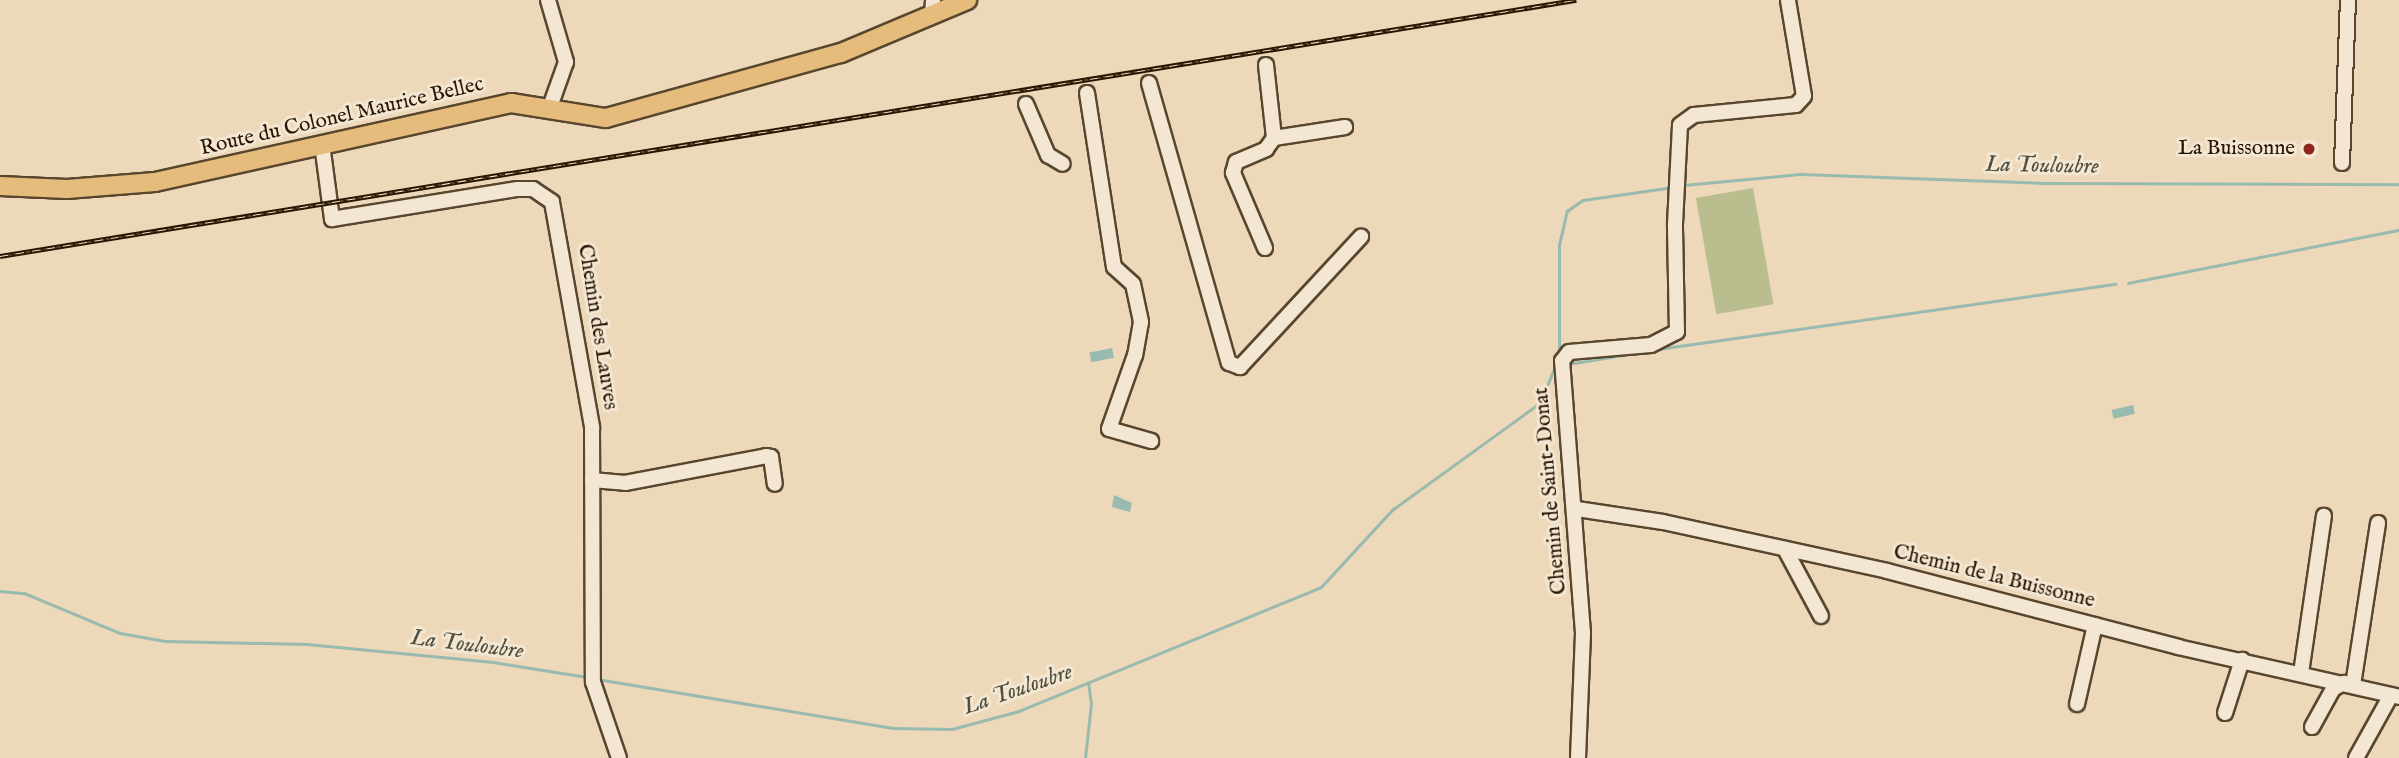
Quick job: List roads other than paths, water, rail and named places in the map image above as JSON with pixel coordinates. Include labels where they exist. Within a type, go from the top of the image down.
[{"type":"main road","name":"Route du Colonel Maurice Bellec","points":[[0,186],[67,189],[136,185],[493,105],[550,107],[589,118],[618,116],[841,53],[933,8],[967,0]]},
{"type":"street","points":[[548,0],[566,62],[550,107]]},
{"type":"street","name":"Chemin de Saint-Donat","points":[[1578,758],[1583,633],[1577,509],[1562,361],[1569,352],[1651,345],[1677,332],[1675,224],[1681,125],[1694,114],[1796,105],[1804,96],[1788,0]]},
{"type":"street","points":[[2342,163],[2348,0]]},
{"type":"street","points":[[1265,248],[1233,173],[1236,162],[1266,149],[1274,138],[1266,65]]},
{"type":"street","points":[[1149,83],[1228,363],[1240,367],[1361,237]]},
{"type":"street","points":[[1087,93],[1114,267],[1133,284],[1141,322],[1135,355],[1109,429],[1151,441]]},
{"type":"street","points":[[1027,104],[1048,155],[1063,164]]},
{"type":"street","points":[[1274,138],[1345,127]]},
{"type":"street","name":"Chemin des Lauves","points":[[322,144],[332,219],[518,189],[533,189],[552,202],[592,427],[593,677],[619,758]]},
{"type":"street","points":[[592,480],[625,483],[766,456],[771,457],[775,484]]},
{"type":"street","name":"Chemin de la Buissonne","points":[[1577,509],[1663,522],[1785,549],[2395,696]]},
{"type":"street","points":[[2301,673],[2323,516]]},
{"type":"street","points":[[2312,727],[2333,689],[2348,684],[2378,523]]},
{"type":"street","points":[[1785,549],[1821,616]]},
{"type":"street","points":[[2077,704],[2095,625]]},
{"type":"street","points":[[2225,713],[2242,660]]},
{"type":"street","points":[[2356,758],[2395,696]]},
{"type":"water","points":[[1112,348],[1114,358],[1091,362],[1089,352]]},
{"type":"water","points":[[2133,405],[2135,414],[2114,419],[2112,410]]},
{"type":"water","points":[[1114,495],[1132,503],[1130,512],[1112,507]]},
{"type":"waterway","name":"La Touloubre","points":[[1684,185],[1801,174],[2043,183],[2399,184]]},
{"type":"waterway","name":"La Touloubre","points":[[1559,354],[1559,245],[1567,211],[1583,200],[1673,187]]},
{"type":"waterway","points":[[2128,283],[2399,230]]},
{"type":"waterway","points":[[1658,349],[2115,284]]},
{"type":"waterway","points":[[1568,364],[1630,354]]},
{"type":"waterway","name":"La Touloubre","points":[[597,679],[893,728],[952,729],[1019,711],[1321,587],[1392,510],[1540,403],[1556,364]]},
{"type":"waterway","name":"La Touloubre","points":[[0,591],[24,593],[120,633],[166,641],[307,644],[493,662],[587,677]]},
{"type":"waterway","points":[[1085,758],[1091,704],[1088,683]]},
{"type":"railway","points":[[0,256],[1576,0]]},
{"type":"place","name":"La Buissonne","points":[[2309,149]]}]
